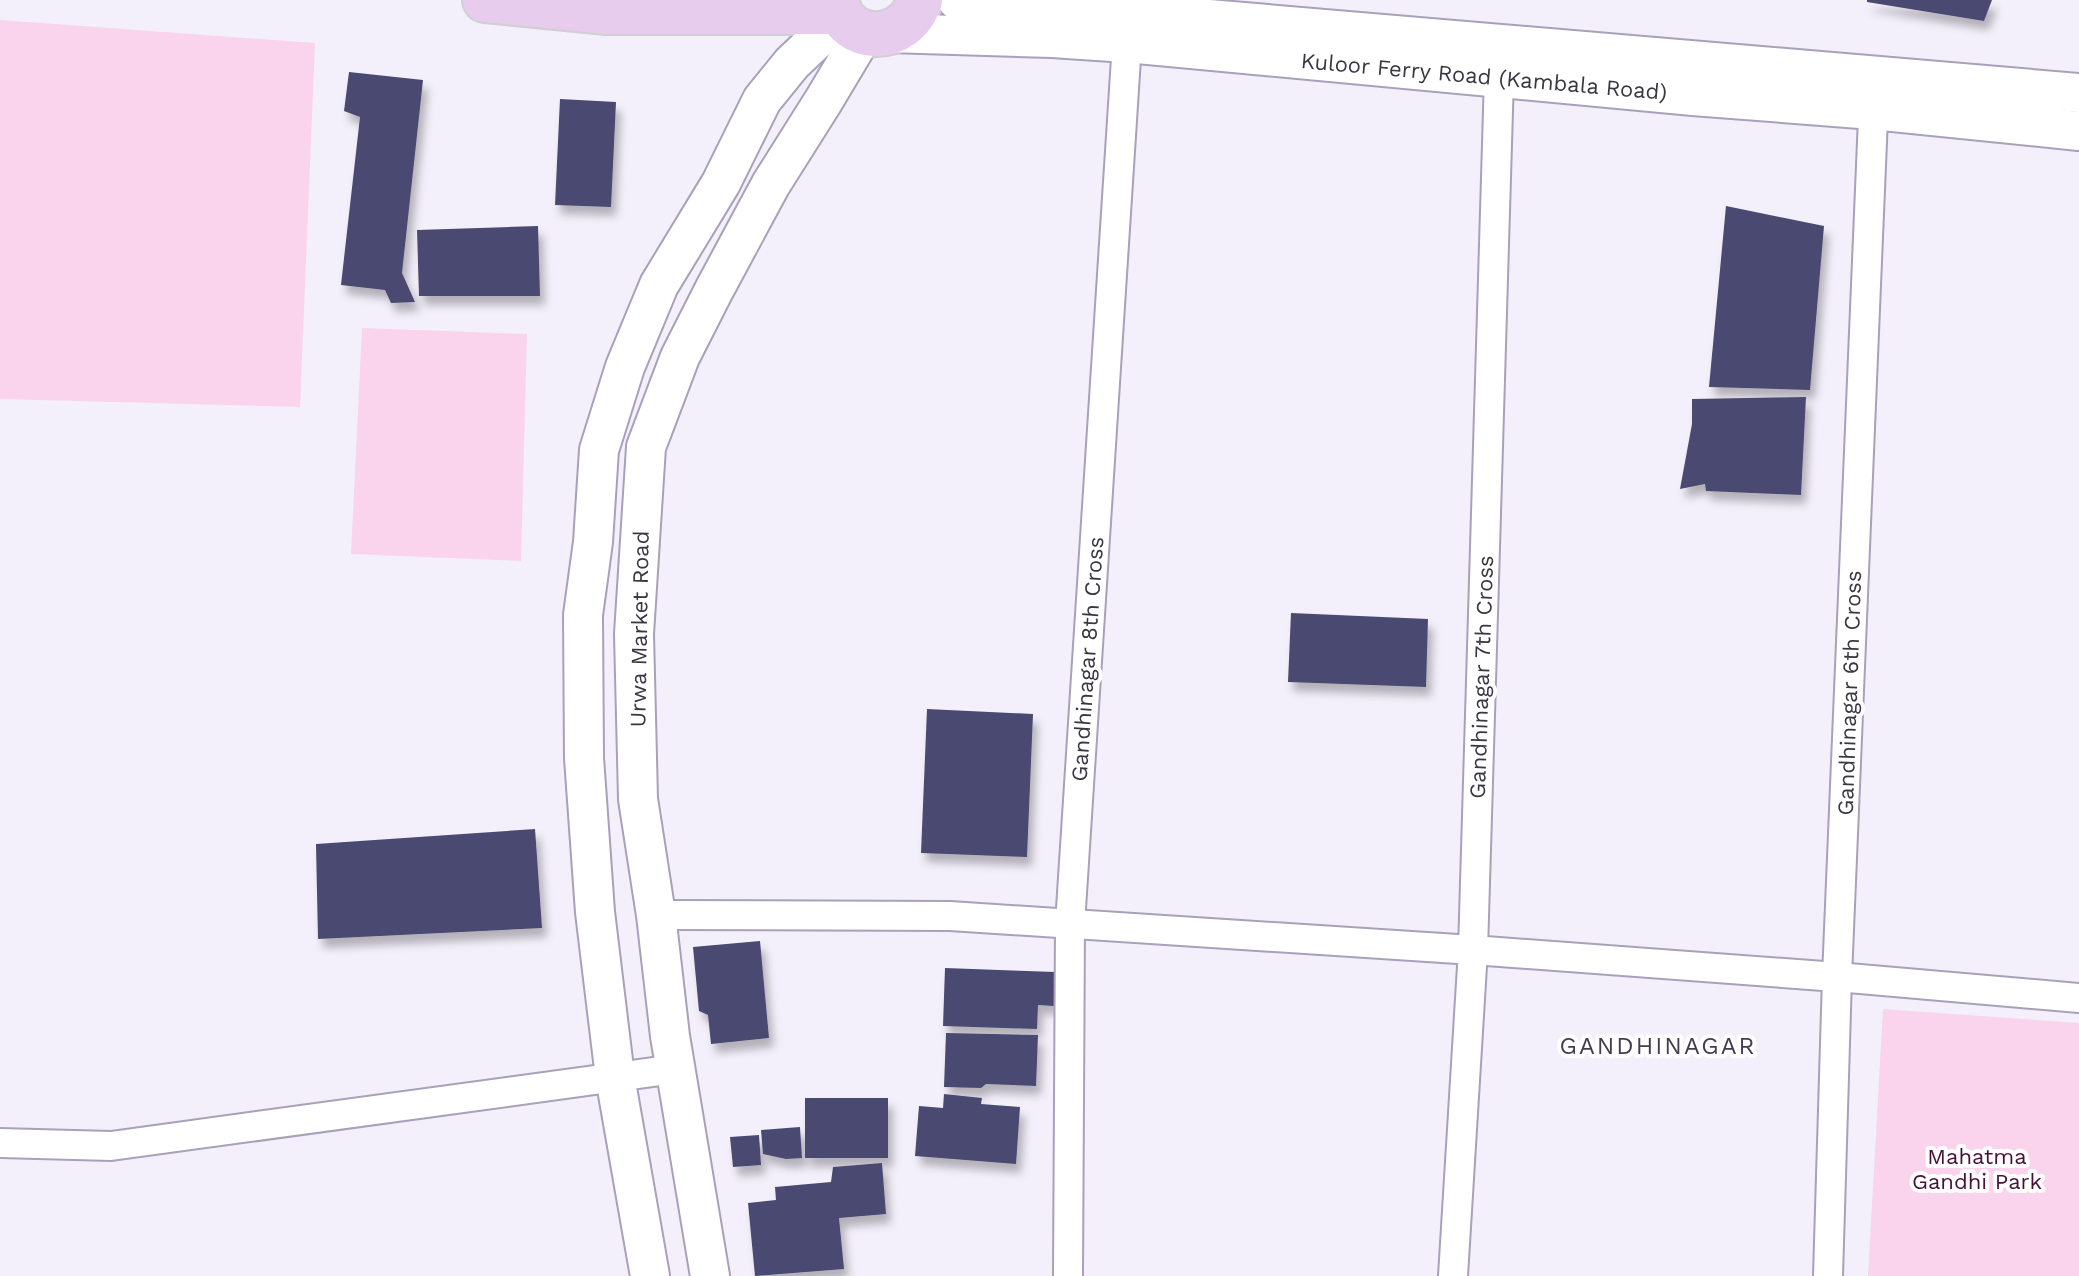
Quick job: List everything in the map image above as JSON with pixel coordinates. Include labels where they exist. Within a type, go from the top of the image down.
[{"type":"main road","points":[[485,0],[607,12],[854,19],[900,28],[910,20],[920,0]]},
{"type":"street","name":"Kuloor Ferry Road (Kambala Road)","points":[[957,0],[1166,15],[1874,93],[2079,131]]},
{"type":"street","name":"Kuloor Ferry Road (Kambala Road)","points":[[854,19],[1693,96],[2079,93]]},
{"type":"street","points":[[650,1276],[615,1077],[595,912],[584,758],[583,615],[593,542],[599,450],[625,367],[659,285],[721,183],[762,100],[792,63],[854,19]]},
{"type":"street","name":"Urwa Market Road","points":[[710,1276],[675,1069],[638,799],[634,617],[646,447],[680,357],[854,19]]},
{"type":"street","name":"Gandhinagar 8th Cross","points":[[1068,1276],[1070,924],[1127,43]]},
{"type":"street","name":"Gandhinagar 7th Cross","points":[[1453,1276],[1473,950],[1499,77]]},
{"type":"street","name":"Gandhinagar 6th Cross","points":[[1828,1276],[1837,977],[1874,93]]},
{"type":"street","points":[[583,615],[634,617]]},
{"type":"street","points":[[656,915],[950,916],[1473,950],[2079,998]]},
{"type":"street","points":[[0,1143],[111,1146],[675,1069]]},
{"type":"green space","points":[[0,20],[315,43],[300,407],[0,399]]},
{"type":"green space","points":[[362,328],[527,334],[521,561],[351,554]]},
{"type":"green space","name":"Mahatma Gandhi Park","points":[[1883,1009],[2079,1023],[2079,1276],[1868,1276]]},
{"type":"building","points":[[1867,0],[1992,0],[1984,21]]},
{"type":"building","points":[[349,72],[423,80],[402,273],[415,302],[391,303],[385,290],[341,285],[360,117],[344,111]]},
{"type":"building","points":[[560,99],[616,102],[611,207],[555,205]]},
{"type":"building","points":[[1726,206],[1824,226],[1810,390],[1709,387]]},
{"type":"building","points":[[538,226],[540,296],[419,296],[417,230]]},
{"type":"building","points":[[1806,397],[1801,495],[1706,491],[1705,484],[1680,489],[1692,424],[1692,399]]},
{"type":"building","points":[[1291,613],[1428,619],[1426,687],[1288,682]]},
{"type":"building","points":[[927,709],[1033,714],[1027,857],[921,853]]},
{"type":"building","points":[[535,829],[542,928],[318,939],[316,844]]},
{"type":"building","points":[[760,941],[769,1038],[711,1044],[708,1015],[699,1011],[693,947]]},
{"type":"building","points":[[945,968],[1055,972],[1054,1006],[1038,1005],[1037,1029],[943,1026]]},
{"type":"building","points":[[946,1033],[1038,1035],[1036,1086],[986,1084],[981,1088],[944,1087]]},
{"type":"building","points":[[944,1094],[982,1098],[981,1104],[1020,1107],[1016,1164],[915,1156],[919,1106],[943,1108]]},
{"type":"building","points":[[805,1098],[888,1098],[888,1158],[805,1158]]},
{"type":"building","points":[[800,1127],[802,1158],[786,1159],[763,1154],[761,1130]]},
{"type":"building","points":[[759,1135],[761,1165],[733,1167],[730,1137]]},
{"type":"building","points":[[882,1163],[886,1214],[839,1218],[844,1269],[755,1276],[748,1203],[776,1200],[775,1187],[831,1182],[833,1167]]},
{"type":"district","name":"GANDHINAGAR","points":[[1658,1046]]}]
